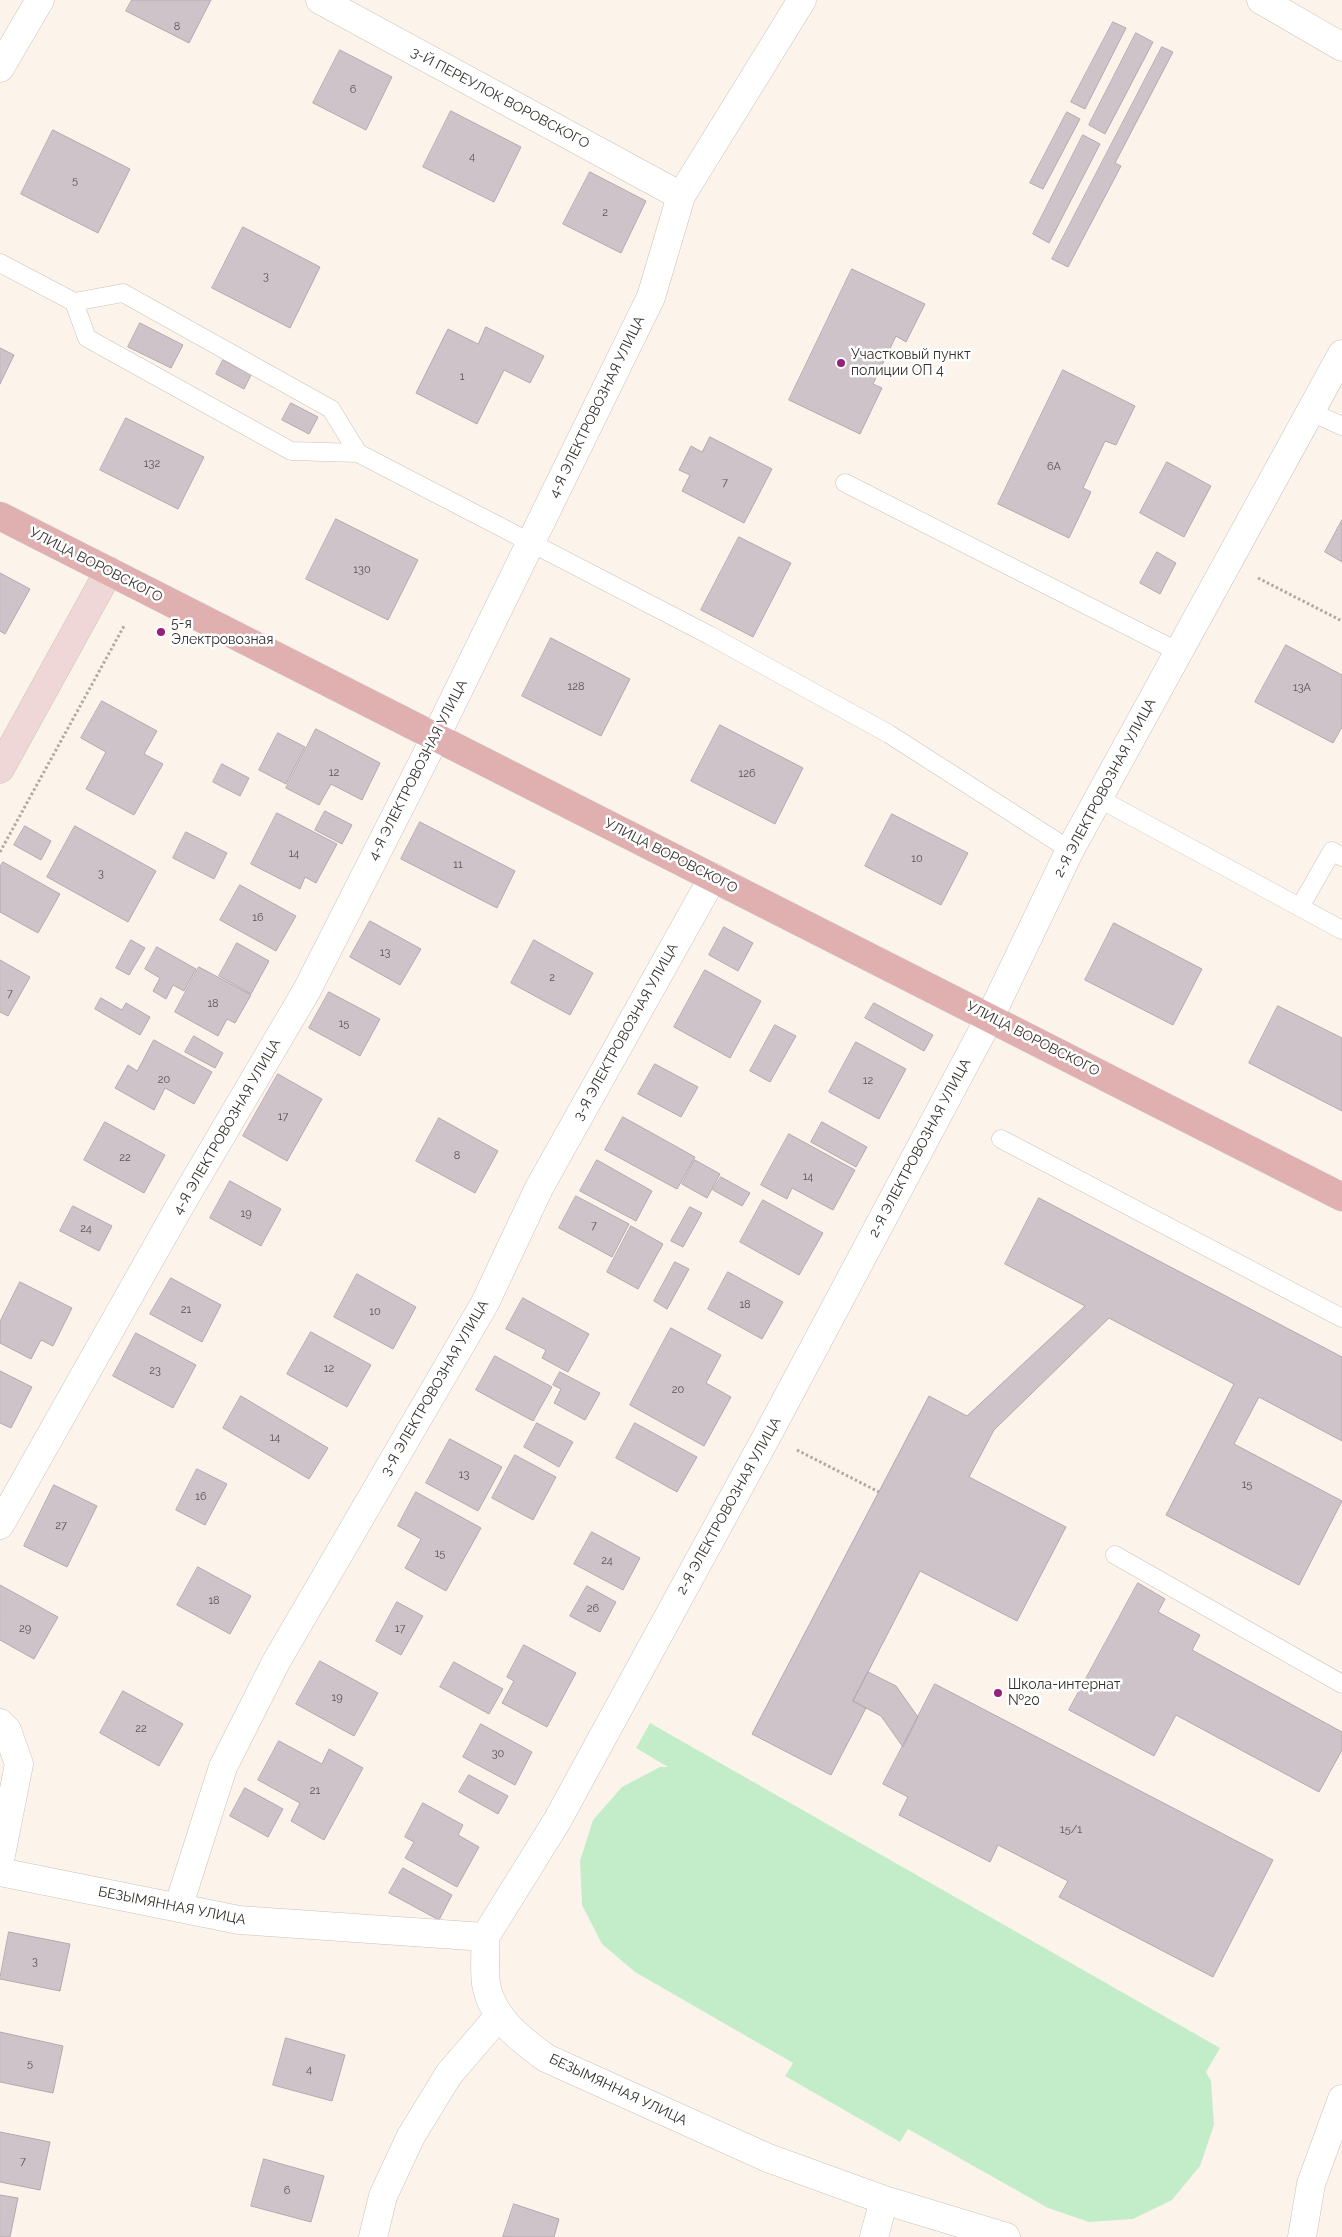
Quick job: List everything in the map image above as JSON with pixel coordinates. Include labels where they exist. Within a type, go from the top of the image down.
[{"type":"main road","name":"УЛИЦА ВОРОВСКОГО","points":[[0,516],[1342,1197]]},
{"type":"street","name":"3-Й ПЕРЕУЛОК ВОРОВСКОГО","points":[[320,0],[681,196]]},
{"type":"street","name":"4-Я ЭЛЕКТРОВОЗНАЯ УЛИЦА","points":[[0,1525],[177,1211],[307,990],[436,736],[529,542],[651,297],[681,196],[802,0]]},
{"type":"street","points":[[0,68],[33,2]]},
{"type":"street","points":[[1273,3],[1342,46]]},
{"type":"street","name":"2-Я ЭЛЕКТРОВОЗНАЯ УЛИЦА","points":[[486,1937],[557,1821],[768,1434],[990,1017],[1070,850],[1177,651],[1342,354]]},
{"type":"street","points":[[0,770],[109,571]]},
{"type":"street","name":"3-Я ЭЛЕКТРОВОЗНАЯ УЛИЦА","points":[[178,1908],[223,1766],[276,1662],[485,1303],[539,1188],[713,877]]},
{"type":"street","points":[[0,1723],[7,1730],[19,1764],[0,1860]]},
{"type":"street","name":"БЕЗЫМЯННАЯ УЛИЦА","points":[[0,1872],[238,1920],[486,1937],[486,1984],[499,2016],[517,2037],[546,2058],[768,2158],[884,2200],[1006,2237]]},
{"type":"street","points":[[373,2237],[383,2196],[411,2136],[449,2074],[499,2016]]},
{"type":"street","points":[[1302,2237],[1311,2184],[1342,2099]]},
{"type":"street","points":[[874,2237],[884,2200]]},
{"type":"lane","points":[[0,263],[74,302],[123,293],[331,409],[358,453]]},
{"type":"lane","points":[[74,302],[87,338],[292,451],[358,453],[709,635],[889,734],[1070,850]]},
{"type":"lane","points":[[1309,411],[1342,426]]},
{"type":"lane","points":[[845,483],[1177,651]]},
{"type":"lane","points":[[1098,798],[1342,930]]},
{"type":"lane","points":[[1300,907],[1332,851],[1342,857]]},
{"type":"lane","points":[[1001,1139],[1342,1318]]},
{"type":"lane","points":[[1115,1555],[1342,1684]]},
{"type":"path","points":[[1226,562],[1342,621]]},
{"type":"path","points":[[0,852],[124,626]]},
{"type":"path","points":[[768,1434],[879,1492]]},
{"type":"green space","points":[[650,1723],[1220,2048],[1206,2072],[1211,2081],[1214,2125],[1200,2166],[1172,2200],[1133,2219],[1089,2222],[1048,2208],[908,2129],[900,2142],[785,2076],[793,2063],[635,1972],[602,1944],[582,1905],[580,1861],[593,1820],[622,1787],[660,1767],[668,1767],[636,1748]]},
{"type":"building","points":[[132,0],[211,0],[189,43],[126,11]]},
{"type":"building","points":[[1113,22],[1126,28],[1085,109],[1071,102]]},
{"type":"building","points":[[1136,33],[1153,42],[1105,134],[1089,125]]},
{"type":"building","points":[[1162,47],[1173,52],[1115,163],[1121,166],[1068,267],[1052,259]]},
{"type":"building","points":[[340,50],[392,77],[366,130],[313,103]]},
{"type":"building","points":[[451,111],[521,147],[494,202],[423,167]]},
{"type":"building","points":[[1067,112],[1080,119],[1043,189],[1030,183]]},
{"type":"building","points":[[53,130],[130,169],[98,233],[21,194]]},
{"type":"building","points":[[1083,135],[1100,144],[1049,243],[1033,234]]},
{"type":"building","points":[[590,172],[646,201],[621,253],[563,224]]},
{"type":"building","points":[[243,227],[320,267],[290,328],[212,288]]},
{"type":"building","points":[[852,269],[925,304],[906,342],[896,336],[873,384],[882,388],[860,434],[789,400]]},
{"type":"building","points":[[140,323],[183,345],[171,368],[128,347]]},
{"type":"building","points":[[486,327],[544,356],[530,383],[504,370],[477,424],[416,393],[448,329],[478,344]]},
{"type":"building","points":[[0,348],[14,355],[0,384]]},
{"type":"building","points":[[223,360],[251,375],[244,389],[216,374]]},
{"type":"building","points":[[1063,370],[1135,406],[1116,445],[1105,441],[1083,488],[1091,492],[1069,538],[998,504]]},
{"type":"building","points":[[291,403],[318,417],[309,434],[282,420]]},
{"type":"building","points":[[126,418],[204,457],[178,509],[100,470]]},
{"type":"building","points":[[710,437],[772,469],[744,523],[682,491],[690,475],[679,470],[691,446],[702,452]]},
{"type":"building","points":[[1167,462],[1211,486],[1184,537],[1140,513]]},
{"type":"building","points":[[336,519],[418,560],[388,620],[306,579]]},
{"type":"building","points":[[1342,520],[1342,562],[1325,552]]},
{"type":"building","points":[[739,537],[791,563],[753,637],[701,610]]},
{"type":"building","points":[[1157,552],[1176,563],[1160,594],[1140,583]]},
{"type":"building","points":[[0,573],[30,589],[5,634],[0,631]]},
{"type":"building","points":[[551,638],[630,679],[601,736],[522,696]]},
{"type":"building","points":[[1286,645],[1342,675],[1342,727],[1333,743],[1255,702]]},
{"type":"building","points":[[102,701],[157,731],[144,754],[163,764],[134,815],[86,789],[106,752],[81,738]]},
{"type":"building","points":[[720,725],[803,768],[775,824],[691,781]]},
{"type":"building","points":[[316,729],[380,763],[362,800],[331,784],[319,805],[286,788]]},
{"type":"building","points":[[278,733],[305,747],[286,784],[259,770]]},
{"type":"building","points":[[222,764],[249,778],[240,796],[213,782]]},
{"type":"building","points":[[325,811],[352,825],[342,844],[315,830]]},
{"type":"building","points":[[277,813],[337,844],[316,883],[305,877],[300,889],[251,864]]},
{"type":"building","points":[[892,814],[968,853],[941,905],[865,866]]},
{"type":"building","points":[[420,822],[515,871],[497,908],[401,859]]},
{"type":"building","points":[[25,826],[51,841],[41,860],[14,845]]},
{"type":"building","points":[[75,826],[156,871],[128,922],[47,877]]},
{"type":"building","points":[[186,832],[227,853],[214,879],[173,858]]},
{"type":"building","points":[[3,862],[60,894],[38,933],[0,912],[0,867]]},
{"type":"building","points":[[240,885],[296,916],[276,951],[220,920]]},
{"type":"building","points":[[370,921],[421,949],[400,985],[350,957]]},
{"type":"building","points":[[1114,923],[1202,969],[1173,1025],[1085,980]]},
{"type":"building","points":[[724,927],[753,943],[738,971],[709,955]]},
{"type":"building","points":[[131,940],[145,948],[129,975],[116,968]]},
{"type":"building","points":[[534,940],[593,973],[570,1015],[511,983]]},
{"type":"building","points":[[237,943],[269,961],[251,994],[219,976]]},
{"type":"building","points":[[157,947],[196,969],[184,991],[173,985],[166,999],[153,991],[160,978],[145,969]]},
{"type":"building","points":[[0,960],[30,977],[8,1016],[0,1012]]},
{"type":"building","points":[[199,967],[251,995],[235,1023],[227,1019],[218,1036],[175,1012]]},
{"type":"building","points":[[705,970],[761,1001],[730,1058],[674,1027]]},
{"type":"building","points":[[329,992],[380,1019],[360,1056],[309,1028]]},
{"type":"building","points":[[101,998],[122,1010],[126,1003],[150,1017],[140,1035],[95,1009]]},
{"type":"building","points":[[874,1003],[933,1035],[924,1051],[865,1018]]},
{"type":"building","points":[[1278,1006],[1342,1038],[1342,1111],[1249,1063]]},
{"type":"building","points":[[775,1025],[796,1036],[770,1082],[750,1071]]},
{"type":"building","points":[[194,1036],[223,1053],[215,1068],[185,1052]]},
{"type":"building","points":[[154,1040],[212,1072],[194,1104],[165,1088],[154,1110],[115,1088],[128,1065],[137,1071]]},
{"type":"building","points":[[856,1042],[906,1069],[879,1119],[829,1092]]},
{"type":"building","points":[[655,1064],[698,1087],[681,1117],[638,1094]]},
{"type":"building","points":[[278,1074],[322,1099],[287,1161],[243,1136]]},
{"type":"building","points":[[623,1117],[695,1157],[677,1189],[605,1150]]},
{"type":"building","points":[[439,1118],[498,1151],[475,1193],[416,1161]]},
{"type":"building","points":[[105,1122],[165,1155],[144,1193],[84,1160]]},
{"type":"building","points":[[822,1122],[867,1147],[856,1167],[811,1142]]},
{"type":"building","points":[[789,1134],[855,1170],[833,1210],[792,1188],[787,1199],[761,1185]]},
{"type":"building","points":[[597,1160],[652,1191],[636,1221],[580,1191]]},
{"type":"building","points":[[695,1160],[720,1174],[707,1198],[682,1184]]},
{"type":"building","points":[[721,1177],[750,1193],[742,1206],[713,1190]]},
{"type":"building","points":[[230,1181],[281,1209],[261,1246],[210,1218]]},
{"type":"building","points":[[576,1196],[629,1224],[612,1257],[559,1228]]},
{"type":"building","points":[[1039,1198],[1342,1357],[1342,1441],[1259,1397],[1234,1444],[1342,1501],[1299,1585],[1166,1515],[1234,1384],[1109,1318],[994,1430],[969,1477],[1066,1527],[1017,1621],[920,1571],[853,1701],[866,1708],[831,1775],[752,1734],[929,1396],[967,1416],[1085,1306],[1005,1264]]},
{"type":"building","points":[[763,1200],[823,1233],[799,1275],[740,1242]]},
{"type":"building","points":[[73,1206],[112,1226],[99,1251],[60,1231]]},
{"type":"building","points":[[690,1207],[702,1213],[683,1247],[671,1241]]},
{"type":"building","points":[[631,1226],[663,1244],[638,1289],[607,1272]]},
{"type":"building","points":[[675,1262],[689,1269],[667,1309],[654,1301]]},
{"type":"building","points":[[728,1272],[783,1302],[762,1339],[708,1309]]},
{"type":"building","points":[[357,1274],[416,1307],[393,1349],[334,1317]]},
{"type":"building","points":[[171,1278],[221,1305],[202,1342],[150,1314]]},
{"type":"building","points":[[20,1282],[72,1308],[53,1346],[41,1340],[31,1359],[0,1343],[0,1322]]},
{"type":"building","points":[[523,1298],[589,1334],[568,1372],[542,1358],[546,1350],[506,1329]]},
{"type":"building","points":[[671,1328],[721,1355],[706,1383],[731,1397],[704,1446],[630,1405]]},
{"type":"building","points":[[311,1332],[371,1365],[347,1407],[287,1374]]},
{"type":"building","points":[[136,1333],[196,1365],[173,1408],[113,1376]]},
{"type":"building","points":[[495,1356],[552,1387],[533,1421],[476,1390]]},
{"type":"building","points":[[0,1371],[32,1387],[11,1428],[0,1423]]},
{"type":"building","points":[[560,1372],[600,1393],[585,1420],[554,1403],[561,1389],[553,1385]]},
{"type":"building","points":[[241,1396],[328,1448],[309,1479],[223,1428]]},
{"type":"building","points":[[537,1423],[573,1442],[559,1467],[524,1447]]},
{"type":"building","points":[[635,1423],[697,1457],[677,1492],[616,1458]]},
{"type":"building","points":[[450,1439],[502,1467],[478,1511],[426,1483]]},
{"type":"building","points":[[515,1455],[556,1477],[533,1520],[492,1498]]},
{"type":"building","points":[[197,1469],[227,1484],[205,1525],[176,1510]]},
{"type":"building","points":[[54,1485],[97,1506],[67,1567],[24,1546]]},
{"type":"building","points":[[416,1492],[481,1528],[446,1591],[405,1568],[421,1539],[398,1526]]},
{"type":"building","points":[[592,1532],[640,1558],[623,1590],[574,1564]]},
{"type":"building","points":[[198,1567],[251,1596],[230,1634],[177,1605]]},
{"type":"building","points":[[1138,1583],[1165,1599],[1158,1612],[1200,1635],[1192,1650],[1342,1732],[1342,1750],[1319,1792],[1176,1715],[1154,1756],[1069,1710]]},
{"type":"building","points":[[0,1585],[58,1617],[34,1659],[0,1640]]},
{"type":"building","points":[[587,1586],[616,1602],[600,1632],[570,1616]]},
{"type":"building","points":[[397,1602],[423,1616],[401,1655],[376,1641]]},
{"type":"building","points":[[524,1645],[576,1673],[547,1727],[502,1703],[514,1681],[507,1677]]},
{"type":"building","points":[[320,1661],[378,1693],[354,1736],[296,1704]]},
{"type":"building","points":[[454,1662],[503,1689],[489,1714],[440,1687]]},
{"type":"building","points":[[868,1672],[896,1686],[918,1717],[903,1747],[881,1716],[853,1701]]},
{"type":"building","points":[[935,1684],[1273,1860],[1213,1977],[1059,1897],[1068,1881],[998,1845],[990,1862],[899,1815],[908,1797],[883,1784]]},
{"type":"building","points":[[123,1691],[183,1724],[159,1766],[100,1733]]},
{"type":"building","points":[[481,1724],[532,1752],[515,1785],[463,1757]]},
{"type":"building","points":[[279,1741],[322,1764],[329,1749],[363,1768],[324,1840],[291,1821],[300,1803],[258,1780]]},
{"type":"building","points":[[469,1775],[508,1796],[498,1814],[459,1792]]},
{"type":"building","points":[[245,1788],[283,1809],[268,1837],[230,1816]]},
{"type":"building","points":[[423,1803],[463,1825],[458,1835],[479,1847],[457,1887],[405,1858],[414,1842],[405,1837]]},
{"type":"building","points":[[403,1868],[452,1895],[439,1920],[389,1893]]},
{"type":"building","points":[[9,1932],[70,1944],[60,1991],[0,1979]]},
{"type":"building","points":[[0,2032],[63,2046],[53,2093],[0,2082]]},
{"type":"building","points":[[286,2038],[345,2055],[332,2101],[273,2085]]},
{"type":"building","points":[[0,2132],[50,2142],[40,2190],[0,2182]]},
{"type":"building","points":[[264,2159],[324,2176],[311,2222],[251,2206]]},
{"type":"building","points":[[0,2195],[18,2198],[10,2237],[0,2237]]},
{"type":"building","points":[[514,2204],[559,2219],[554,2237],[503,2237]]},
{"type":"place","name":"Участковый пункт полиции ОП 4","points":[[841,363]]},
{"type":"place","name":"5-я Электровозная","points":[[161,632]]},
{"type":"place","name":"Школа-интернат №20","points":[[998,1693]]}]
